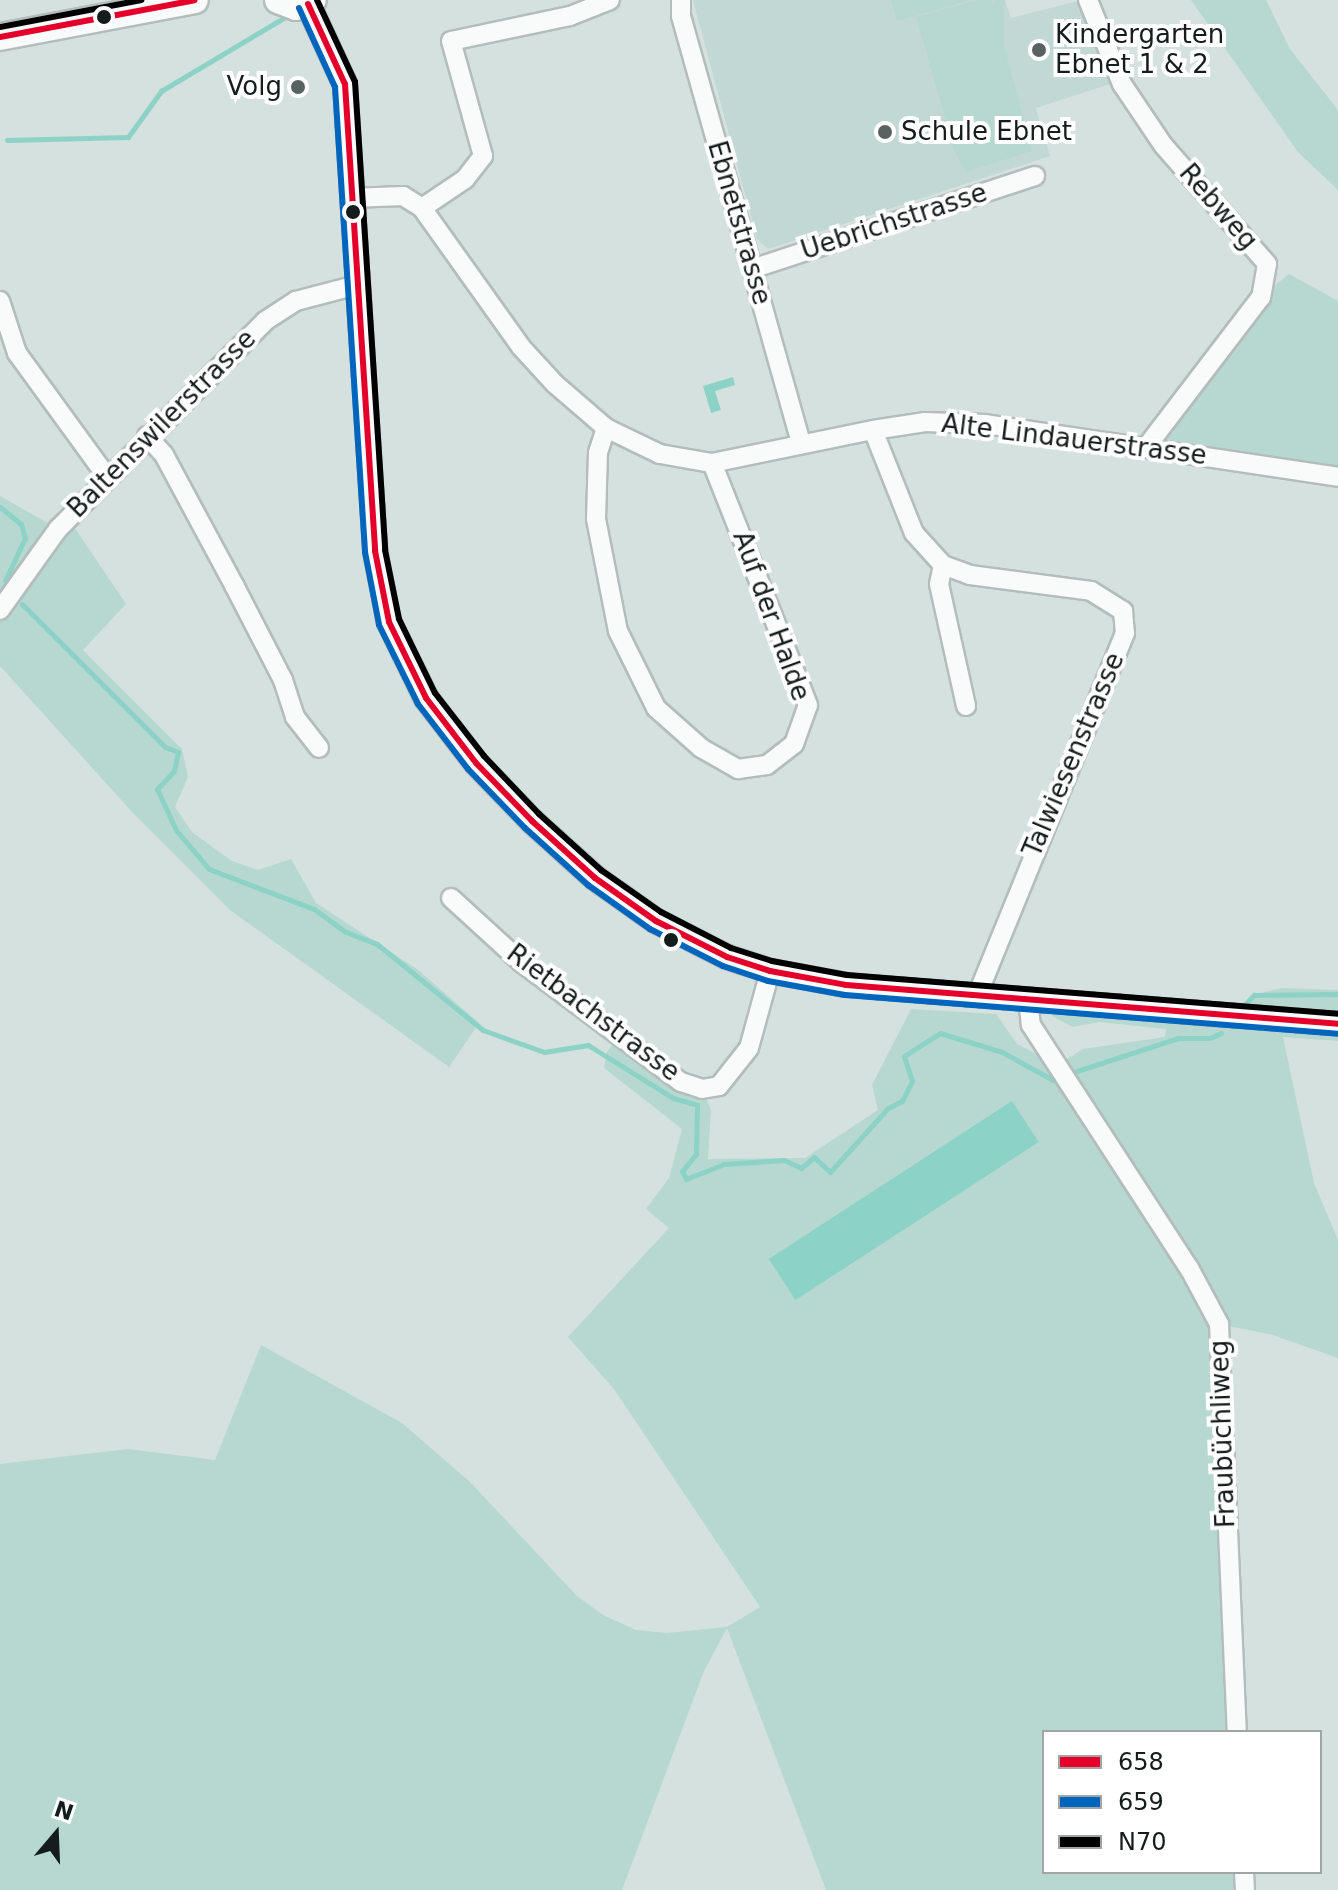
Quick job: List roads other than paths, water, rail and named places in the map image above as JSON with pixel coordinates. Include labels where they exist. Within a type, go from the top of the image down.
[{"type":"main road","points":[[0,37],[195,0]]},
{"type":"main road","points":[[278,0],[290,7],[310,2]]},
{"type":"street","points":[[351,198],[403,196],[422,208],[465,179],[483,156],[451,41],[570,16],[610,0]]},
{"type":"street","name":"Ebnetstrasse","points":[[681,0],[681,16],[801,444]]},
{"type":"street","name":"Rebweg","points":[[1088,0],[1122,84],[1163,145],[1267,264],[1261,297],[1148,445]]},
{"type":"street","points":[[310,2],[345,84],[380,591],[389,622],[426,698],[476,763],[595,878],[676,933],[770,971],[846,985],[1338,1024]]},
{"type":"street","name":"Uebrichstrasse","points":[[752,269],[1035,176]]},
{"type":"street","name":"Alte Lindauerstrasse","points":[[422,208],[521,347],[606,428],[660,454],[712,463],[925,422],[985,424],[1148,445],[1338,477]]},
{"type":"street","name":"Baltenswilerstrasse","points":[[0,610],[58,529],[147,436],[265,321],[296,301],[357,285]]},
{"type":"street","points":[[0,301],[17,353],[107,477]]},
{"type":"street","name":"Auf der Halde","points":[[606,428],[598,452],[596,519],[618,631],[656,708],[712,756],[738,769],[767,765],[794,744],[808,705],[712,463]]},
{"type":"street","points":[[873,430],[914,533],[943,565],[939,584],[966,706]]},
{"type":"street","points":[[147,436],[164,455],[234,585],[283,680],[295,717],[319,748]]},
{"type":"street","name":"Talwiesenstrasse","points":[[943,565],[970,575],[1091,591],[1123,611],[1125,633],[978,994]]},
{"type":"street","name":"Rietbachstrasse","points":[[451,898],[521,962],[681,1082],[702,1089],[719,1086],[749,1048],[770,971]]},
{"type":"street","name":"Fraubüchliweg","points":[[1028,998],[1031,1025],[1189,1268],[1219,1324],[1237,1730]]},
{"type":"waterway","points":[[7,140],[128,137],[161,91],[285,17]]},
{"type":"waterway","points":[[0,507],[21,524],[25,538],[5,581]]},
{"type":"waterway","points":[[22,604],[165,747],[178,752],[174,771],[157,789],[176,830],[209,869],[314,909],[346,932],[377,944],[483,1030],[544,1052],[588,1045],[673,1098],[697,1105],[696,1154],[682,1171],[686,1179],[724,1164],[784,1160],[801,1168],[814,1157],[830,1172],[888,1108],[902,1101],[912,1081],[904,1056],[940,1033],[1002,1052],[1053,1080]]},
{"type":"waterway","points":[[1243,1006],[1254,995],[1338,994]]},
{"type":"waterway","points":[[1071,1073],[1178,1038],[1210,1038],[1221,1033]]},
{"type":"place","name":"Kindergarten Ebnet 1 & 2","points":[[1039,50]]},
{"type":"place","name":"Volg","points":[[298,87]]},
{"type":"place","name":"Schule Ebnet","points":[[885,132]]}]
